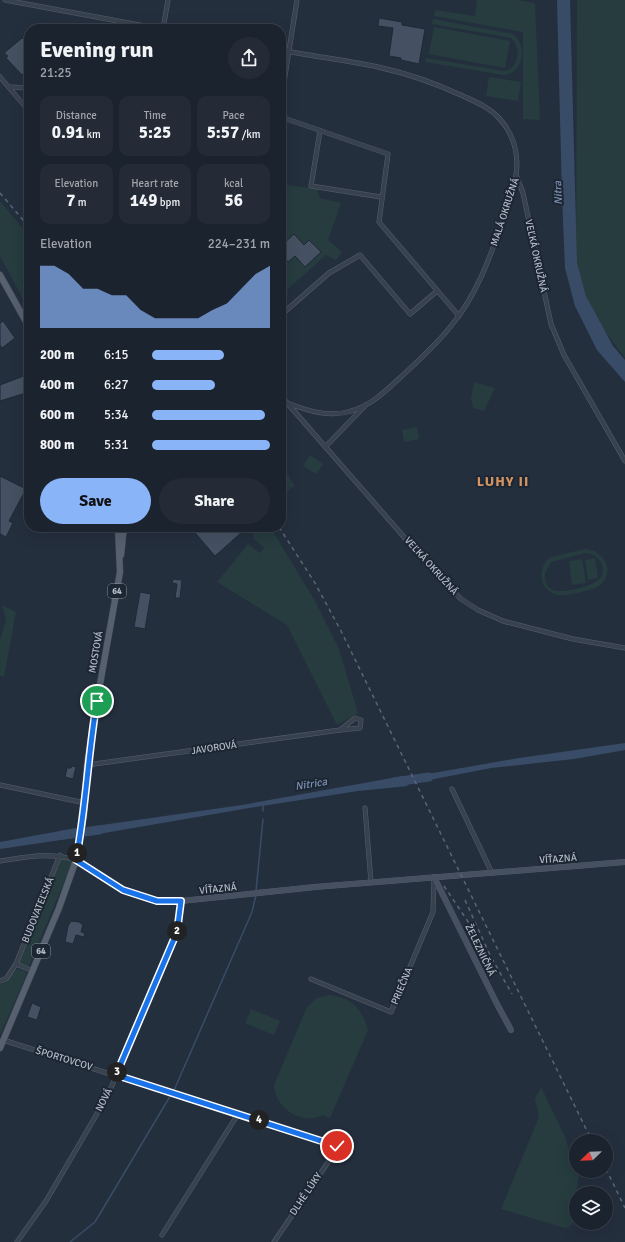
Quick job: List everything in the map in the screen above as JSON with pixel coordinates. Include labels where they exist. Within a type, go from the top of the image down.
[{"type":"main road","points":[[0,275],[24,319]]},
{"type":"main road","name":"MOSTOVÁ","points":[[76,860],[85,803],[87,765],[120,572],[121,557],[118,532]]},
{"type":"main road","name":"MOSTOVÁ","points":[[121,557],[123,552],[124,532]]},
{"type":"main road","name":"VÍŤAZNÁ","points":[[76,860],[123,890],[157,901],[181,901],[371,882],[625,862]]},
{"type":"main road","name":"64","points":[[0,1048],[59,908],[76,860]]},
{"type":"main road","name":"ŽELEZNIČNÁ","points":[[434,877],[496,1004],[511,1030]]},
{"type":"street","points":[[5,0],[135,24]]},
{"type":"street","points":[[163,24],[168,0]]},
{"type":"street","points":[[286,70],[298,0]]},
{"type":"street","name":"MALÁ OKRUŽNÁ","points":[[286,51],[376,67],[428,81],[486,107],[499,118],[514,143],[518,161],[517,176],[489,260],[479,283],[459,316],[446,333],[418,362],[373,401],[364,406],[350,412],[330,414],[304,410],[288,403]]},
{"type":"street","points":[[0,78],[24,105]]},
{"type":"street","points":[[9,88],[24,88]]},
{"type":"street","points":[[286,119],[388,154],[378,218],[380,224],[459,316]]},
{"type":"street","points":[[320,131],[311,186],[381,197]]},
{"type":"street","name":"VEĽKÁ OKRUŽNÁ","points":[[517,176],[523,193],[551,324],[564,355],[625,461]]},
{"type":"street","points":[[286,311],[329,273],[360,254],[410,314],[437,291]]},
{"type":"street","name":"VEĽKÁ OKRUŽNÁ","points":[[288,403],[451,589],[478,610],[504,621],[529,628],[595,644],[625,648]]},
{"type":"street","name":"MALÁ OKRUŽNÁ","points":[[325,447],[364,406]]},
{"type":"street","name":"JAVOROVÁ","points":[[87,765],[360,728],[360,720],[355,718],[340,730]]},
{"type":"street","points":[[0,785],[85,803]]},
{"type":"street","points":[[452,789],[492,872]]},
{"type":"street","points":[[365,808],[371,882]]},
{"type":"street","points":[[0,861],[40,855],[60,855],[76,860]]},
{"type":"street","name":"BUDOVATEĽSKÁ","points":[[0,981],[6,979],[16,964],[60,855]]},
{"type":"street","name":"PRIEČNA","points":[[311,979],[391,1012],[433,912],[434,877]]},
{"type":"street","name":"NOVÁ","points":[[17,1242],[46,1201],[108,1095],[177,932],[181,901]]},
{"type":"street","points":[[16,964],[33,971]]},
{"type":"street","name":"ŠPORTOVCOV","points":[[3,1040],[337,1146]]},
{"type":"street","points":[[162,1235],[238,1114]]},
{"type":"street","name":"DLHÉ LÚKY","points":[[274,1242],[337,1149],[337,1146]]},
{"type":"green space","points":[[477,0],[517,0],[535,3],[540,120],[523,119],[523,32],[434,16],[435,10],[475,16]]},
{"type":"green space","points":[[577,0],[625,0],[625,358],[595,318],[576,268]]},
{"type":"green space","points":[[433,19],[513,34],[521,45],[522,58],[520,64],[511,73],[504,75],[425,62],[426,58],[505,71],[514,65],[517,56],[516,46],[511,38],[432,24]]},
{"type":"green space","points":[[434,27],[510,41],[505,68],[429,54]]},
{"type":"green space","points":[[489,77],[521,82],[518,101],[486,96]]},
{"type":"green space","points":[[286,185],[317,189],[320,198],[341,203],[328,240],[342,252],[336,260],[326,255],[286,291]]},
{"type":"green space","points":[[0,201],[24,230],[24,301],[0,256]]},
{"type":"green space","points":[[474,382],[495,388],[484,411],[473,408],[471,398]]},
{"type":"green space","points":[[417,427],[419,439],[404,442],[402,430]]},
{"type":"green space","points":[[310,455],[323,464],[316,474],[303,466]]},
{"type":"green space","points":[[286,472],[295,486],[286,491]]},
{"type":"green space","points":[[251,532],[272,532],[275,535],[314,599],[339,649],[358,713],[337,725],[287,625],[217,582],[248,544],[260,553],[264,548],[253,538],[254,536]]},
{"type":"green space","points":[[585,549],[592,550],[598,553],[606,563],[607,575],[604,581],[595,588],[566,595],[557,595],[546,588],[542,578],[543,566],[551,557]],"holes":[[[588,553],[595,556],[601,563],[603,574],[600,578],[592,584],[581,588],[565,591],[550,589],[545,580],[545,573],[551,562]]]},
{"type":"green space","points":[[595,558],[598,578],[588,580],[585,560]]},
{"type":"green space","points":[[582,559],[586,583],[572,585],[569,561]]},
{"type":"green space","points":[[2,605],[16,612],[4,677],[0,676],[0,640],[6,620]]},
{"type":"green space","points":[[61,858],[73,861],[29,966],[18,963]]},
{"type":"green space","points":[[18,969],[26,972],[26,976],[0,1035],[0,984],[8,981],[12,972]]},
{"type":"green space","points":[[329,995],[337,996],[355,1005],[359,1010],[368,1030],[330,1118],[323,1115],[315,1118],[306,1118],[291,1113],[284,1108],[275,1093],[274,1085],[307,1007],[317,998]]},
{"type":"green space","points":[[251,1009],[280,1021],[274,1035],[245,1023]]},
{"type":"green space","points":[[541,1087],[566,1139],[569,1152],[569,1178],[579,1178],[577,1186],[569,1186],[569,1227],[565,1228],[501,1209],[539,1117],[535,1099]]},
{"type":"water","points":[[557,0],[570,0],[577,263],[586,296],[613,346],[625,360],[625,382],[597,350],[575,306],[565,268]]},
{"type":"water","points":[[625,743],[625,750],[574,759],[491,768],[419,782],[416,776],[519,758]]},
{"type":"water","points":[[403,776],[408,786],[358,791],[87,836],[88,827],[242,805]]},
{"type":"water","points":[[76,828],[74,838],[0,849],[0,842]]},
{"type":"building","points":[[379,18],[402,22],[402,25],[425,29],[419,64],[389,56],[393,28],[378,26]]},
{"type":"building","points":[[22,38],[24,40],[24,73],[22,75],[6,58],[8,56],[4,53]]},
{"type":"building","points":[[294,234],[304,245],[309,240],[321,252],[305,267],[295,256],[288,262],[286,260],[286,241]]},
{"type":"building","points":[[3,321],[15,338],[2,348],[0,345],[0,323]]},
{"type":"building","points":[[24,376],[24,394],[0,401],[0,385]]},
{"type":"building","points":[[0,476],[24,488],[24,493],[9,521],[13,523],[6,537],[0,534]]},
{"type":"building","points":[[194,532],[242,532],[215,556]]},
{"type":"building","points":[[173,579],[182,580],[180,598],[175,598],[177,584],[172,583]]},
{"type":"building","points":[[140,592],[151,594],[145,629],[134,627]]},
{"type":"building","points":[[72,766],[76,767],[73,779],[65,777],[67,768],[71,768]]},
{"type":"building","points":[[71,921],[79,922],[83,925],[81,932],[85,933],[84,937],[76,935],[73,944],[65,942],[68,926]]},
{"type":"building","points":[[32,1003],[41,1007],[37,1020],[27,1017]]},
{"type":"waterway","name":"Nitrica","points":[[394,782],[429,777]]},
{"type":"waterway","points":[[263,805],[263,811]]},
{"type":"waterway","points":[[256,891],[263,819]]},
{"type":"waterway","name":"Nitrica","points":[[63,835],[99,830]]},
{"type":"waterway","points":[[70,1242],[95,1222],[175,1088],[252,912],[256,895]]},
{"type":"railway","points":[[0,193],[24,221]]},
{"type":"railway","points":[[282,532],[315,583],[341,631],[589,1134]]},
{"type":"railway","points":[[444,886],[475,932]]},
{"type":"railway","points":[[465,900],[490,955],[512,994]]},
{"type":"railway","points":[[468,927],[480,957]]},
{"type":"railway","points":[[610,1178],[625,1208]]},
{"type":"district","name":"LUHY II","points":[[503,481]]},
{"type":"route","points":[[97,701],[87,765],[84,815],[76,860],[123,890],[157,901],[181,901],[177,932],[116,1075],[330,1142],[337,1146]]},
{"type":"water label","name":"Nitra","points":[[558,193]]}]
